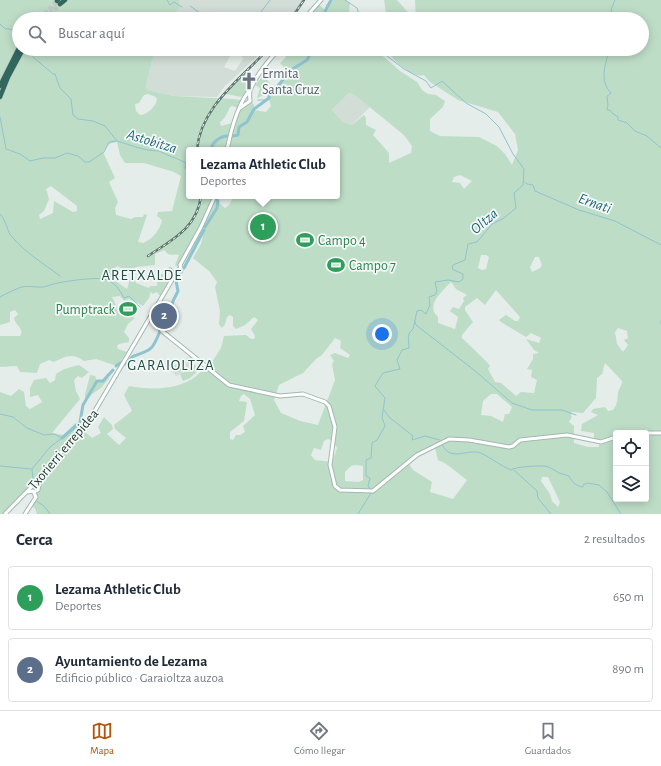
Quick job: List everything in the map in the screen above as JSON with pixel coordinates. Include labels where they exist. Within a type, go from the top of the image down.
[{"type":"highway","points":[[58,2],[64,0]]},
{"type":"highway","points":[[0,86],[15,56]]},
{"type":"highway","points":[[0,97],[8,77],[19,56]]},
{"type":"street","points":[[310,12],[319,0]]},
{"type":"street","points":[[228,147],[232,128],[246,95],[262,70],[273,56]]},
{"type":"street","points":[[244,102],[250,102],[251,89]]},
{"type":"street","points":[[246,95],[250,97]]},
{"type":"street","name":"Txorierri errepidea","points":[[6,514],[35,485],[89,420],[114,380],[174,275],[181,268],[180,265],[201,227],[214,199]]},
{"type":"street","points":[[170,270],[174,275]]},
{"type":"street","points":[[151,316],[162,331],[229,385],[280,396],[303,394],[325,402],[329,406],[335,427],[334,445],[329,462],[336,488],[340,490],[368,492],[376,489],[417,455],[449,439],[469,440],[508,447],[513,446],[520,440],[567,435],[601,442],[613,438]]},
{"type":"street","points":[[649,433],[661,433]]},
{"type":"street","points":[[27,492],[38,490],[35,485]]},
{"type":"street","points":[[25,514],[35,500],[33,491],[35,485]]},
{"type":"shaded area","points":[[179,0],[303,0],[295,12],[176,12],[180,7]]},
{"type":"shaded area","points":[[153,56],[230,56],[224,67],[235,71],[243,59],[241,56],[257,56],[224,87],[217,97],[174,96],[147,90],[146,85]]},
{"type":"shaded area","points":[[349,93],[356,96],[370,107],[352,125],[343,122],[332,110]]},
{"type":"shaded area","points":[[190,356],[195,360],[186,371],[176,376],[170,368]]},
{"type":"green space","points":[[0,0],[179,0],[180,7],[176,12],[12,12],[12,56],[153,56],[146,85],[147,90],[174,96],[241,100],[243,105],[252,102],[254,105],[254,110],[266,112],[271,106],[268,96],[269,91],[279,85],[289,72],[280,63],[286,56],[383,56],[400,71],[417,82],[422,90],[428,94],[436,95],[445,101],[443,107],[430,119],[430,131],[440,136],[479,137],[497,146],[505,154],[512,165],[518,150],[515,134],[498,112],[458,100],[430,82],[424,75],[414,74],[403,68],[392,56],[649,56],[649,12],[416,12],[415,0],[661,0],[661,514],[37,514],[35,508],[30,506],[35,496],[26,491],[4,514],[0,514],[0,392],[11,396],[19,389],[24,392],[26,406],[30,409],[42,402],[38,395],[30,397],[30,388],[34,380],[46,378],[50,383],[55,380],[56,374],[64,369],[79,365],[89,372],[82,378],[78,376],[74,380],[76,391],[80,399],[52,433],[64,435],[75,423],[92,438],[101,433],[98,427],[104,417],[112,425],[113,429],[107,434],[119,445],[126,438],[115,429],[114,425],[132,411],[124,395],[129,386],[139,388],[160,388],[170,387],[190,380],[198,375],[205,367],[209,367],[221,348],[224,336],[246,335],[251,339],[254,339],[255,336],[251,329],[258,320],[254,317],[245,325],[236,329],[233,326],[233,317],[230,315],[227,317],[222,328],[219,324],[220,311],[215,287],[217,282],[210,272],[193,258],[201,244],[203,236],[201,235],[181,268],[175,265],[179,255],[170,255],[164,250],[155,254],[155,265],[136,267],[130,272],[117,266],[114,269],[114,280],[127,289],[131,275],[134,277],[136,283],[149,288],[150,286],[157,286],[158,274],[167,274],[166,280],[169,280],[160,296],[157,292],[152,294],[151,291],[149,298],[143,306],[129,299],[124,301],[120,296],[112,297],[119,311],[135,318],[128,324],[124,332],[129,338],[129,342],[119,344],[117,346],[118,349],[127,352],[117,366],[96,359],[84,361],[80,358],[69,356],[54,362],[49,360],[40,364],[37,373],[20,372],[17,366],[0,367],[0,336],[20,336],[21,334],[21,329],[14,318],[18,314],[15,310],[10,312],[10,322],[0,325]],"holes":[[[349,93],[356,96],[404,135],[412,146],[411,153],[389,163],[389,153],[373,135],[376,130],[366,125],[366,118],[364,115],[352,125],[343,122],[332,110]],[[148,94],[156,97],[157,100],[153,108],[143,115],[140,115],[136,111],[135,104],[139,103],[144,95]],[[232,106],[238,108],[232,123],[221,126],[220,122]],[[117,142],[120,155],[125,163],[144,163],[174,172],[181,176],[172,211],[158,212],[157,216],[162,220],[160,227],[153,237],[143,243],[138,242],[147,215],[144,214],[143,217],[135,217],[131,219],[116,215],[115,208],[118,202],[109,182],[115,178],[103,152],[109,144]],[[460,175],[472,181],[464,189],[460,183],[452,182],[454,177]],[[51,186],[77,206],[77,211],[73,212],[54,201],[53,213],[40,219],[39,215],[44,211],[49,199],[46,189]],[[481,255],[486,255],[489,257],[486,269],[482,270],[478,268]],[[535,257],[539,257],[542,265],[540,268],[532,272],[530,267]],[[451,282],[456,289],[467,295],[463,298],[464,301],[459,309],[453,307],[450,311],[458,317],[455,329],[438,323],[438,317],[433,308],[436,299]],[[496,290],[520,317],[518,321],[515,321],[506,315],[499,320],[526,337],[531,333],[541,338],[539,343],[526,339],[534,350],[539,353],[533,354],[533,359],[527,369],[532,370],[531,377],[537,380],[534,393],[521,392],[516,396],[501,383],[495,382],[488,369],[490,366],[488,363],[462,338],[462,335],[473,322],[465,310],[465,307],[477,298],[485,305]],[[618,328],[627,331],[628,338],[624,340],[628,345],[623,352],[617,344],[615,332]],[[335,338],[341,341],[340,348],[350,355],[348,358],[335,353],[330,355],[334,361],[332,364],[335,380],[318,425],[300,421],[281,413],[274,400],[279,385],[303,373],[316,359],[322,355]],[[605,363],[622,381],[622,384],[618,393],[617,403],[613,410],[608,411],[605,407],[593,409],[591,412],[598,415],[582,424],[581,431],[594,433],[594,440],[599,444],[599,447],[588,447],[574,443],[574,426],[569,422],[572,417],[572,412],[583,413],[596,398],[597,378],[602,374]],[[244,394],[250,399],[255,415],[243,426],[245,432],[240,435],[236,435],[233,440],[230,439],[230,432],[244,421],[247,402],[239,401],[241,396]],[[491,394],[497,394],[512,407],[509,414],[505,414],[503,422],[491,416],[481,415],[483,401]],[[328,439],[333,441],[337,448],[332,462],[315,460],[311,455],[314,448],[321,450],[324,441]],[[435,448],[438,460],[449,466],[467,480],[453,499],[430,492],[432,482],[413,470],[409,464],[420,454]],[[351,466],[363,466],[363,480],[359,482],[345,481],[345,472]],[[542,477],[548,477],[560,502],[558,507],[552,501],[550,494],[541,481]]]},
{"type":"green space","points":[[331,0],[346,0],[350,3],[349,12],[312,12],[319,5],[325,10],[326,5]]},
{"type":"green space","points":[[384,0],[397,0],[408,12],[386,12]]},
{"type":"green space","points":[[247,72],[250,75],[251,74],[254,79],[253,82],[249,78],[247,81],[252,84],[247,93],[241,97],[226,94]]},
{"type":"green space","points":[[263,76],[270,83],[264,95],[257,98],[260,88],[255,85]]},
{"type":"green space","name":"Pumptrack","points":[[126,302],[134,306],[132,314],[123,311]]},
{"type":"green space","points":[[182,363],[185,369],[175,373],[173,367]]},
{"type":"green space","points":[[192,363],[200,369],[190,378],[183,381],[180,374],[186,371]]},
{"type":"green space","points":[[90,375],[95,376],[97,381],[103,381],[106,376],[109,378],[101,388],[92,394],[85,402],[85,395]]},
{"type":"waterway","points":[[167,0],[170,5],[174,2],[182,7]]},
{"type":"waterway","points":[[261,12],[270,0]]},
{"type":"waterway","points":[[325,12],[331,0]]},
{"type":"waterway","points":[[345,0],[357,8],[358,12]]},
{"type":"waterway","points":[[611,12],[615,0]]},
{"type":"waterway","points":[[190,6],[199,12]]},
{"type":"waterway","name":"Astobitza","points":[[0,24],[4,28],[12,30]]},
{"type":"waterway","name":"Astobitza","points":[[33,56],[53,74],[55,74],[60,88],[71,99],[73,115],[78,119],[93,121],[105,126],[117,141],[143,149],[159,151],[186,163]]},
{"type":"waterway","points":[[233,136],[238,135],[239,127],[247,122],[254,109],[269,98],[269,90],[277,87],[291,70],[307,60],[309,56]]},
{"type":"waterway","name":"Oltza","points":[[371,490],[368,486],[370,478],[366,476],[366,460],[371,458],[372,443],[377,440],[385,426],[382,417],[385,398],[375,386],[383,373],[400,369],[397,360],[402,350],[409,348],[409,335],[413,329],[417,311],[421,310],[426,314],[430,305],[429,297],[435,295],[437,291],[435,282],[448,280],[459,282],[463,279],[463,274],[452,269],[453,265],[465,260],[468,244],[477,242],[492,224],[504,218],[516,208],[514,193],[523,185],[524,169],[513,154],[499,127],[486,114],[466,103],[442,81],[431,88],[426,81],[404,69],[387,56]]},
{"type":"waterway","points":[[608,56],[604,78],[607,88],[611,93],[607,96],[607,110],[610,110],[618,117],[618,120],[627,123],[635,131],[647,136],[661,148]]},
{"type":"waterway","points":[[258,100],[267,100]]},
{"type":"waterway","points":[[0,117],[6,149],[20,154],[30,161],[43,158],[55,158],[67,153],[78,156],[85,162],[89,162],[104,152],[109,142],[116,141]]},
{"type":"waterway","points":[[212,147],[217,140],[228,136]]},
{"type":"waterway","name":"Astobitza","points":[[186,163],[186,169]]},
{"type":"waterway","name":"Ernati","points":[[525,182],[533,185],[535,191],[579,210],[615,221],[661,245]]},
{"type":"waterway","points":[[205,227],[217,208],[218,201],[217,199]]},
{"type":"waterway","points":[[0,214],[11,235],[18,243],[35,258],[60,276]]},
{"type":"waterway","points":[[184,268],[204,230]]},
{"type":"waterway","points":[[171,310],[173,301],[178,291],[176,281],[182,271]]},
{"type":"waterway","points":[[0,297],[22,287],[44,287],[52,284],[84,279],[104,279],[114,284],[124,298],[129,296],[140,307]]},
{"type":"waterway","points":[[415,322],[416,325],[474,370],[512,403],[532,410],[562,410],[576,415]]},
{"type":"waterway","points":[[125,364],[133,357],[151,348],[156,342],[160,331]]},
{"type":"waterway","points":[[116,366],[122,362]]},
{"type":"waterway","points":[[80,422],[83,405],[97,381],[103,381],[113,370]]},
{"type":"waterway","points":[[384,410],[389,417],[413,436],[412,440],[425,436],[440,440]]},
{"type":"waterway","points":[[0,414],[13,417],[27,428],[44,435],[54,434],[62,438]]},
{"type":"waterway","points":[[62,438],[78,424]]},
{"type":"waterway","points":[[33,481],[32,469],[50,447],[62,438]]},
{"type":"waterway","points":[[442,444],[445,450],[450,453],[481,453],[511,470],[523,467],[545,466],[569,476],[576,485],[583,487],[583,485],[587,483],[599,485],[607,492],[621,514]]},
{"type":"waterway","points":[[0,466],[31,469]]},
{"type":"waterway","points":[[514,470],[537,491],[538,498],[551,514]]},
{"type":"waterway","points":[[358,514],[371,493]]},
{"type":"waterway","points":[[36,501],[44,506],[50,514]]},
{"type":"tunnel","points":[[47,12],[57,1]]},
{"type":"tunnel","points":[[52,12],[60,4]]},
{"type":"railway","points":[[296,12],[304,0]]},
{"type":"railway","points":[[198,147],[200,135],[206,120],[214,107],[235,82],[262,56]]},
{"type":"railway","points":[[148,256],[182,232],[189,225],[199,207],[200,199]]},
{"type":"place","name":"Ermita Santa Cruz","points":[[249,81]]},
{"type":"place","name":"Lezama Athletic Club","points":[[263,227]]},
{"type":"place","name":"Campo 4","points":[[305,240]]},
{"type":"place","name":"Campo 7","points":[[336,265]]},
{"type":"place","name":"Pumptrack","points":[[128,309]]},
{"type":"place","name":"Ayuntamiento de Lezama","points":[[164,316]]},
{"type":"district","name":"ARETXALDE","points":[[142,275]]},
{"type":"district","name":"GARAIOLTZA","points":[[171,365]]}]
